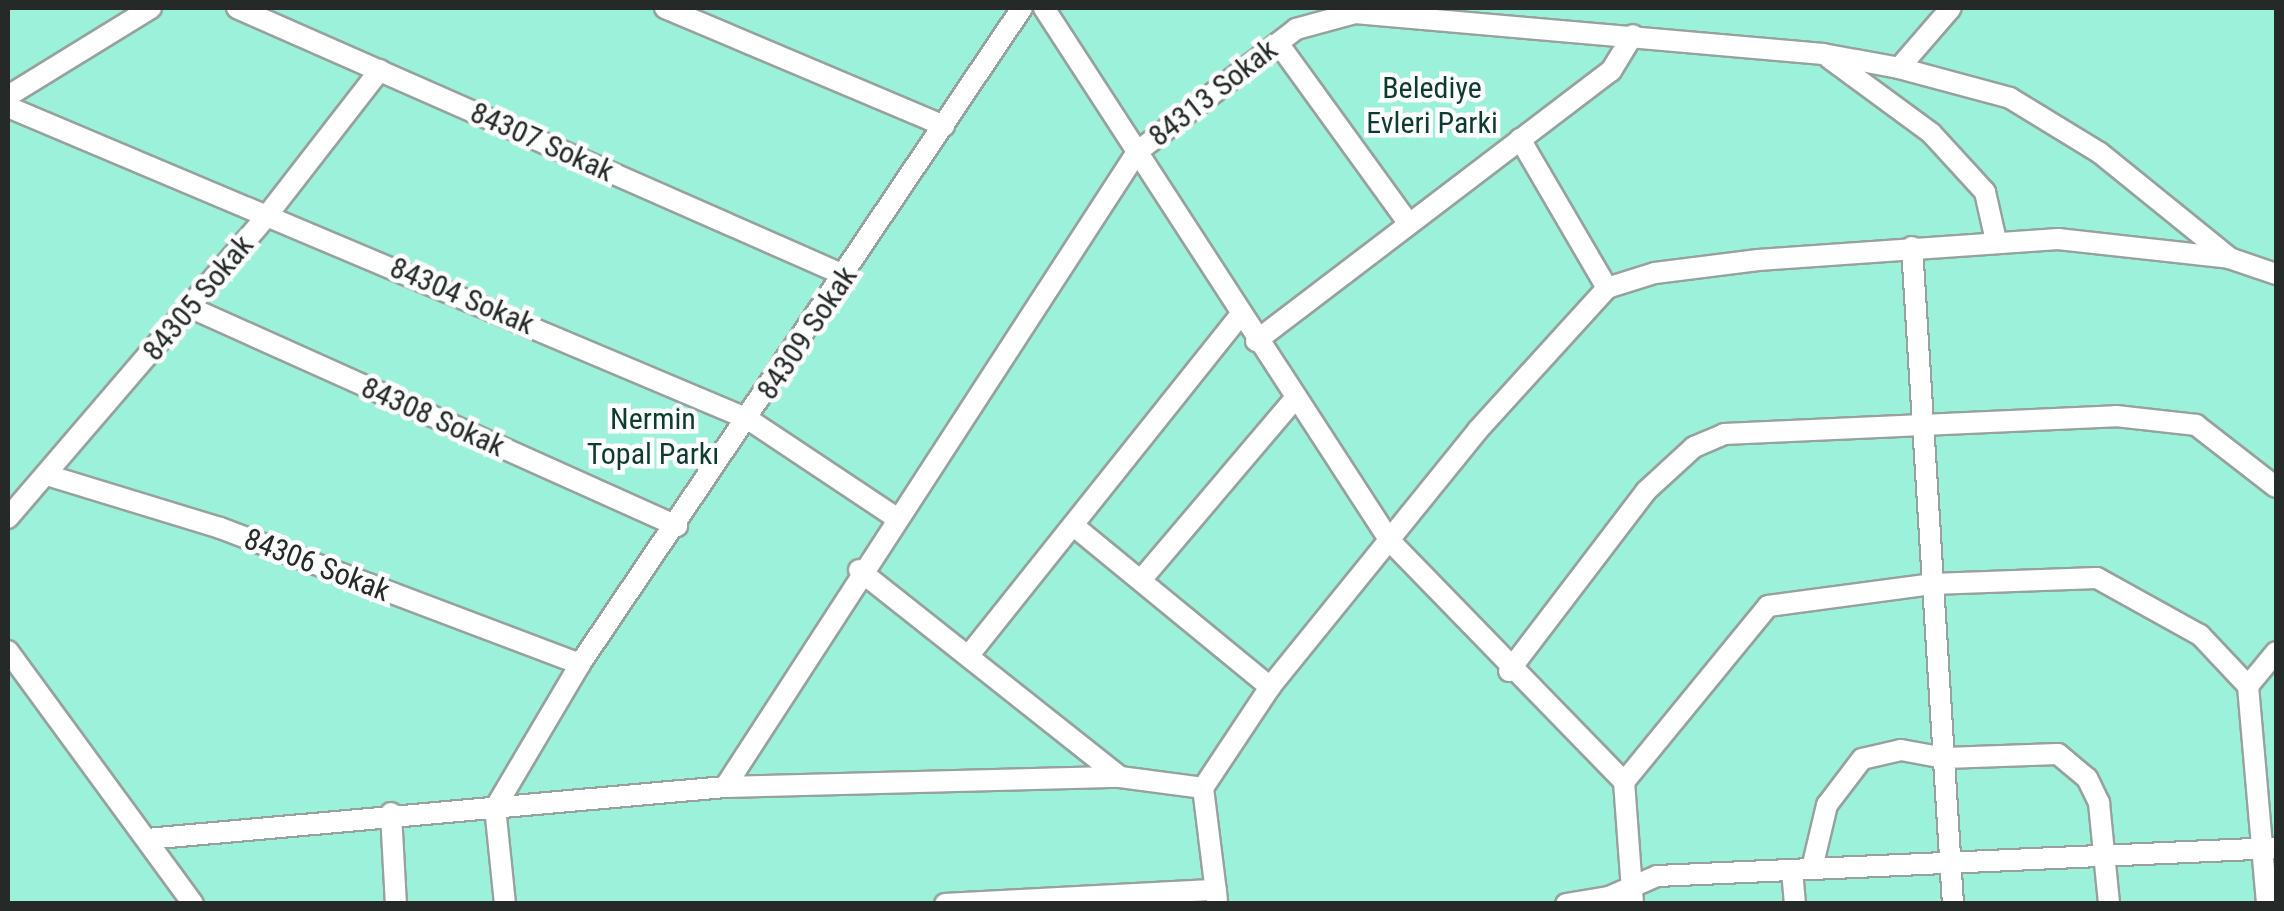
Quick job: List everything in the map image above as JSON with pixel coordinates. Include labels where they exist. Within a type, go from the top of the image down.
[{"type":"street","points":[[8,96],[151,8]]},
{"type":"street","name":"84307 Sokak","points":[[237,8],[846,276]]},
{"type":"street","points":[[665,8],[944,126]]},
{"type":"street","name":"84309 Sokak","points":[[495,808],[580,664],[846,276],[1022,8]]},
{"type":"street","points":[[1044,8],[1390,541],[1509,671],[1624,782],[1632,894]]},
{"type":"street","points":[[1899,68],[1951,8]]},
{"type":"street","name":"84313 Sokak","points":[[725,787],[859,570],[898,519],[1136,152],[1278,42],[1317,20],[1354,14],[1633,35],[1824,54],[1899,68],[2010,98],[2100,154],[2229,258]]},
{"type":"street","points":[[1256,340],[1610,71],[1633,35]]},
{"type":"street","points":[[1278,42],[1409,224]]},
{"type":"street","points":[[1824,54],[1931,133],[1984,192],[1996,240]]},
{"type":"street","name":"84305 Sokak","points":[[8,518],[50,476],[269,213],[380,70]]},
{"type":"street","name":"84304 Sokak","points":[[8,107],[269,213],[748,419],[898,519]]},
{"type":"street","points":[[1520,139],[1608,288]]},
{"type":"street","points":[[945,904],[1217,897],[1203,788],[1270,688],[1566,326],[1608,288],[1655,272],[1996,240],[2229,258],[2276,274]]},
{"type":"street","points":[[1912,246],[1918,421],[1945,758],[1952,904]]},
{"type":"street","name":"84308 Sokak","points":[[190,307],[676,526]]},
{"type":"street","points":[[970,654],[1240,315]]},
{"type":"street","points":[[1140,580],[1296,398]]},
{"type":"street","points":[[1509,671],[1646,491],[1694,447],[1724,434],[1918,421],[2116,416],[2196,425],[2276,487]]},
{"type":"street","name":"84306 Sokak","points":[[50,476],[220,528],[580,664]]},
{"type":"street","points":[[1074,526],[1270,688]]},
{"type":"street","points":[[859,570],[970,654],[1120,777]]},
{"type":"street","points":[[1624,782],[1768,606],[1932,584],[2097,578],[2200,635],[2248,686],[2269,847],[2267,904]]},
{"type":"street","points":[[8,651],[193,904]]},
{"type":"street","points":[[2248,686],[2276,652]]},
{"type":"street","points":[[1794,904],[1802,869],[1826,805],[1862,758],[1900,750],[1945,758],[2058,754],[2093,790],[2110,904]]},
{"type":"street","points":[[147,839],[391,814],[725,787],[1120,777],[1203,788]]},
{"type":"street","points":[[495,808],[505,904]]},
{"type":"street","points":[[391,814],[396,904]]},
{"type":"street","points":[[1566,904],[1632,894],[1657,876],[1950,858],[2269,847]]},
{"type":"green space","points":[[8,8],[2276,8],[2276,903],[8,903]]},
{"type":"park label","name":"Belediye Evleri Parki","points":[[1432,105]]},
{"type":"park label","name":"Nermin Topal Parkı","points":[[653,436]]}]
